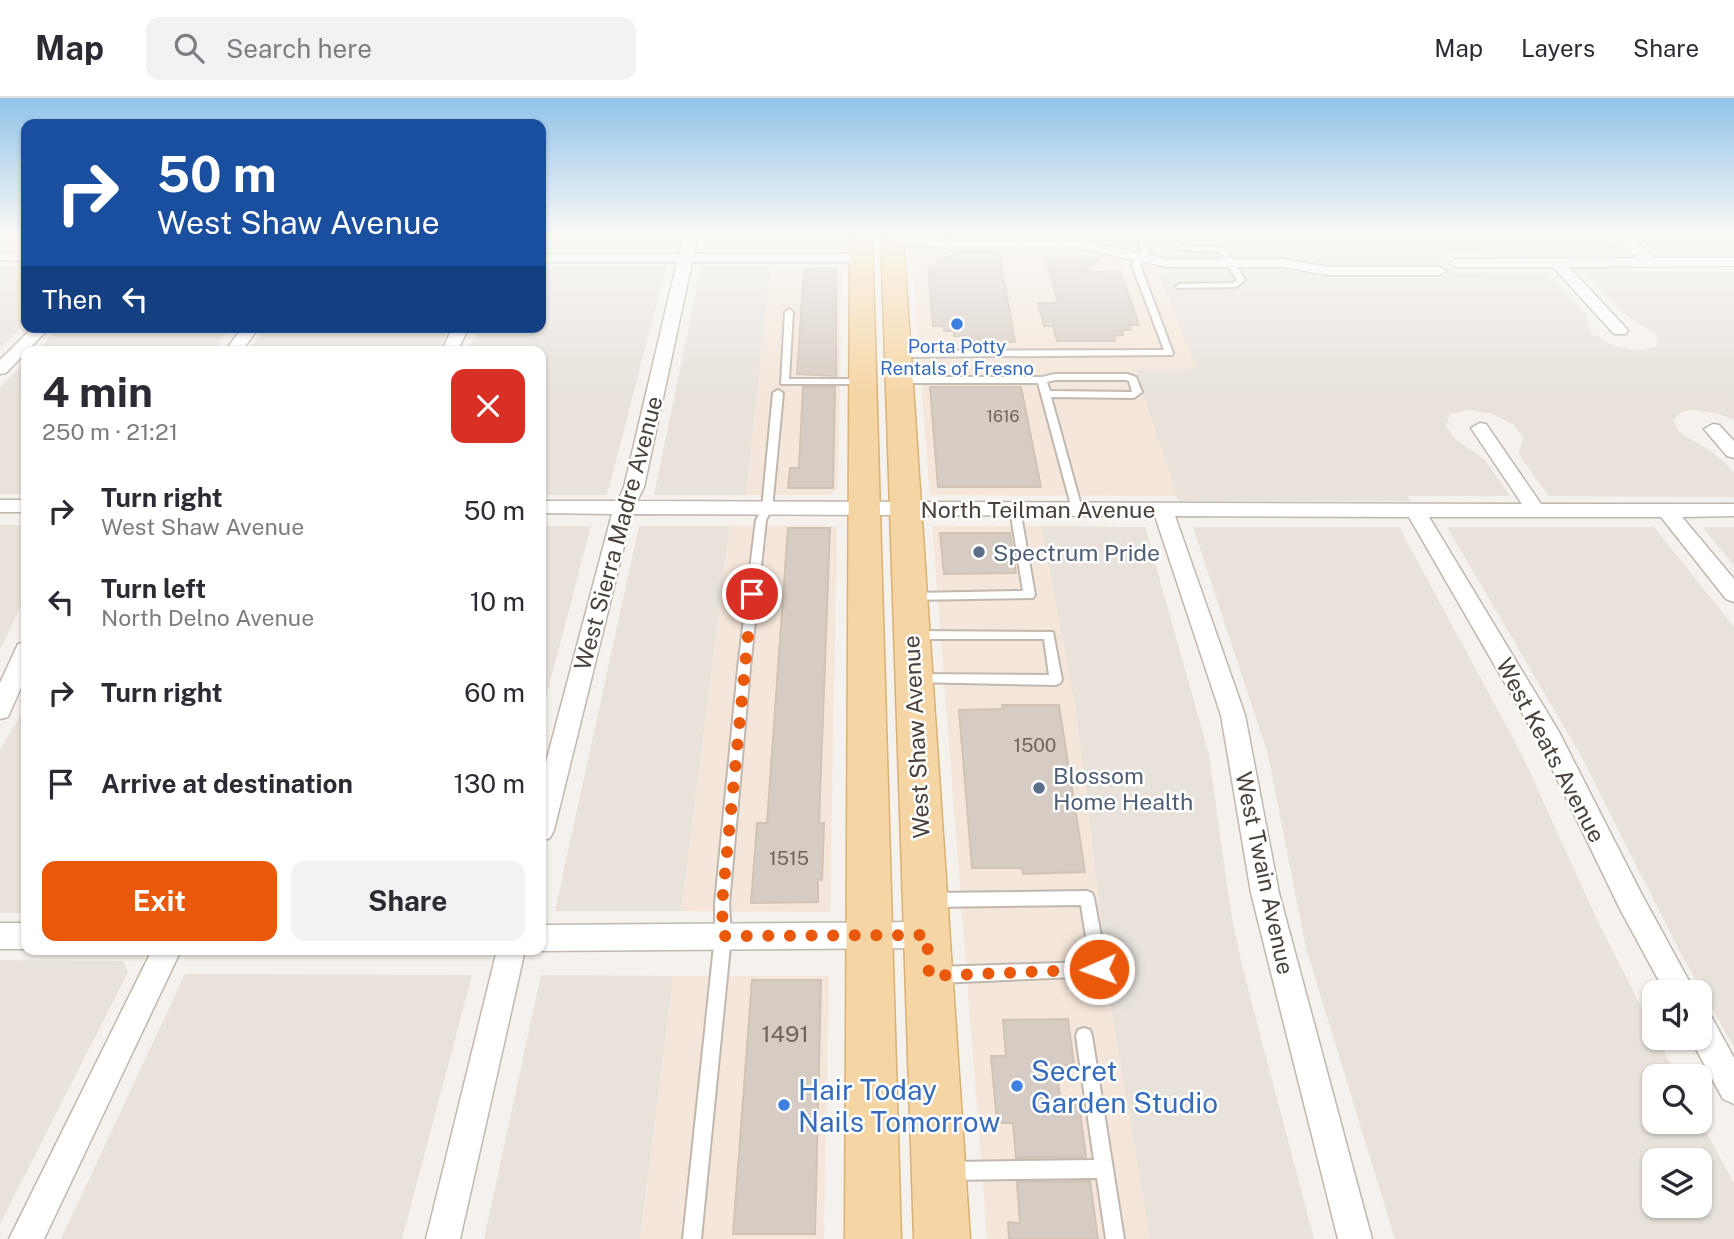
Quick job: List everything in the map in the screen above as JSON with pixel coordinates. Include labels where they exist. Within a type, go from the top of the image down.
[{"type":"main road","name":"West Shaw Avenue","points":[[888,288],[889,360],[905,508],[942,1239]]},
{"type":"main road","name":"West Shaw Avenue","points":[[873,1239],[865,508],[889,360],[888,288]]},
{"type":"street","name":"West Sierra Madre Avenue","points":[[546,810],[618,523],[634,487],[678,288]]},
{"type":"street","points":[[1580,288],[1620,331]]},
{"type":"street","points":[[23,346],[36,333]]},
{"type":"street","points":[[0,369],[21,348]]},
{"type":"street","points":[[1480,428],[1536,511]]},
{"type":"street","points":[[1713,429],[1734,452]]},
{"type":"street","points":[[0,506],[21,506]]},
{"type":"street","name":"North Teilman Avenue","points":[[546,507],[1734,510]]},
{"type":"street","name":"West Twain Avenue","points":[[1163,510],[1233,715],[1265,893],[1355,1239]]},
{"type":"street","points":[[1666,510],[1734,594]]},
{"type":"street","name":"West Keats Avenue","points":[[1415,511],[1550,739],[1674,980]]},
{"type":"street","points":[[0,710],[21,662]]},
{"type":"street","points":[[546,938],[869,935],[926,917]]},
{"type":"street","points":[[0,936],[21,936]]},
{"type":"street","points":[[26,1239],[165,955]]},
{"type":"street","points":[[443,1239],[510,955]]},
{"type":"street","points":[[1712,1048],[1734,1088]]},
{"type":"lane","points":[[789,312],[784,382],[889,360],[1169,354],[1145,288]]},
{"type":"lane","points":[[889,360],[1042,380],[1055,377],[1127,377],[1133,380],[1137,392],[1134,395],[1046,394]]},
{"type":"lane","points":[[1042,380],[1077,509]]},
{"type":"lane","points":[[692,1239],[723,936],[722,904],[744,668],[761,520],[767,509],[779,393]]},
{"type":"lane","points":[[909,597],[1029,596],[1015,509]]},
{"type":"lane","points":[[911,635],[1049,635],[1056,680],[913,679]]},
{"type":"lane","points":[[926,917],[1087,898],[1099,969],[929,976]]},
{"type":"lane","points":[[1084,1037],[1115,1239]]},
{"type":"lane","points":[[939,1171],[1104,1169]]},
{"type":"shaded area","points":[[0,288],[21,288],[21,328],[0,348]]},
{"type":"shaded area","points":[[546,288],[661,288],[607,495],[546,495],[546,346],[470,346],[476,333],[546,333]]},
{"type":"shaded area","points":[[697,288],[769,288],[746,495],[654,495]]},
{"type":"shaded area","points":[[769,288],[842,288],[838,488],[831,495],[746,495]]},
{"type":"shaded area","points":[[914,288],[1164,288],[1197,369],[1135,370],[1177,496],[930,495]]},
{"type":"shaded area","points":[[1154,288],[1562,288],[1585,313],[1591,333],[1616,347],[1639,350],[1655,347],[1658,343],[1655,334],[1623,313],[1599,288],[1734,288],[1734,420],[1719,414],[1694,410],[1683,411],[1673,420],[1679,432],[1714,453],[1734,472],[1734,497],[1549,496],[1523,461],[1519,452],[1523,438],[1514,425],[1493,414],[1468,410],[1450,414],[1446,426],[1454,438],[1485,460],[1510,496],[1408,496],[1410,501],[1178,501],[1135,369]]},
{"type":"shaded area","points":[[54,333],[226,333],[217,346],[42,346]]},
{"type":"shaded area","points":[[261,333],[446,333],[440,346],[252,346]]},
{"type":"shaded area","points":[[21,366],[21,494],[0,494],[0,387]]},
{"type":"shaded area","points":[[0,525],[21,525],[21,606],[0,650]]},
{"type":"shaded area","points":[[546,526],[591,526],[546,697]]},
{"type":"shaded area","points":[[639,526],[730,526],[681,911],[555,911]]},
{"type":"shaded area","points":[[730,526],[833,526],[837,529],[830,912],[681,911]]},
{"type":"shaded area","points":[[932,526],[1041,526],[1076,711],[1112,1013],[1150,1239],[987,1239]]},
{"type":"shaded area","points":[[1041,526],[1145,527],[1209,755],[1231,913],[1242,966],[1314,1239],[1150,1239],[1112,1013],[1076,711]]},
{"type":"shaded area","points":[[1193,527],[1399,527],[1521,753],[1599,924],[1642,1008],[1642,1050],[1663,1050],[1671,1064],[1642,1064],[1642,1134],[1707,1134],[1734,1184],[1734,1239],[1395,1239],[1306,948],[1268,755]]},
{"type":"shaded area","points":[[1447,527],[1654,527],[1734,627],[1734,1047],[1712,1008],[1712,980],[1696,980],[1580,754]]},
{"type":"shaded area","points":[[1702,527],[1734,527],[1734,565]]},
{"type":"shaded area","points":[[21,714],[21,913],[0,913],[0,750]]},
{"type":"shaded area","points":[[0,960],[123,961],[128,972],[0,1224]]},
{"type":"shaded area","points":[[185,974],[472,975],[402,1239],[61,1239]]},
{"type":"shaded area","points":[[541,975],[673,976],[640,1239],[484,1239]]},
{"type":"shaded area","points":[[673,976],[829,976],[824,1239],[640,1239]]},
{"type":"building","points":[[803,288],[836,288],[836,376],[797,374]]},
{"type":"building","points":[[930,288],[1005,288],[1015,342],[966,342],[965,336],[954,336],[954,331],[944,331],[944,326],[933,326]]},
{"type":"building","points":[[1054,288],[1126,288],[1139,325],[1129,325],[1131,330],[1122,330],[1123,335],[1114,336],[1115,341],[1057,341],[1053,326],[1044,326],[1038,303],[1058,303]]},
{"type":"building","points":[[803,387],[835,387],[833,488],[788,488],[790,468],[799,468]]},
{"type":"building","points":[[930,387],[1021,387],[1041,487],[938,487]]},
{"type":"building","points":[[788,528],[830,528],[819,823],[824,823],[822,880],[818,879],[818,902],[751,903],[757,823],[767,823]]},
{"type":"building","points":[[940,533],[1010,533],[1016,573],[944,574]]},
{"type":"building","points":[[1002,705],[1059,705],[1085,872],[1023,874],[1022,868],[972,868],[959,710],[1003,709]]},
{"type":"building","points":[[752,980],[821,980],[815,1234],[733,1234]]},
{"type":"building","points":[[1068,1019],[1074,1065],[1056,1065],[1061,1105],[1079,1105],[1086,1157],[1016,1158],[1013,1123],[997,1123],[991,1056],[1006,1056],[1003,1020]]},
{"type":"building","points":[[1090,1181],[1098,1239],[1009,1239],[1008,1222],[1020,1223],[1017,1182]]},
{"type":"place","name":"Porta Potty Rentals of Fresno","points":[[957,324]]},
{"type":"place","name":"Spectrum Pride","points":[[979,552]]},
{"type":"place","name":"Blossom Home Health","points":[[1039,788]]},
{"type":"place","name":"Secret Garden Studio","points":[[1017,1086]]},
{"type":"place","name":"Hair Today Nails Tomorrow","points":[[784,1105]]},
{"type":"route","points":[[752,594],[722,904],[723,936],[927,935],[929,976],[1099,969]]}]
